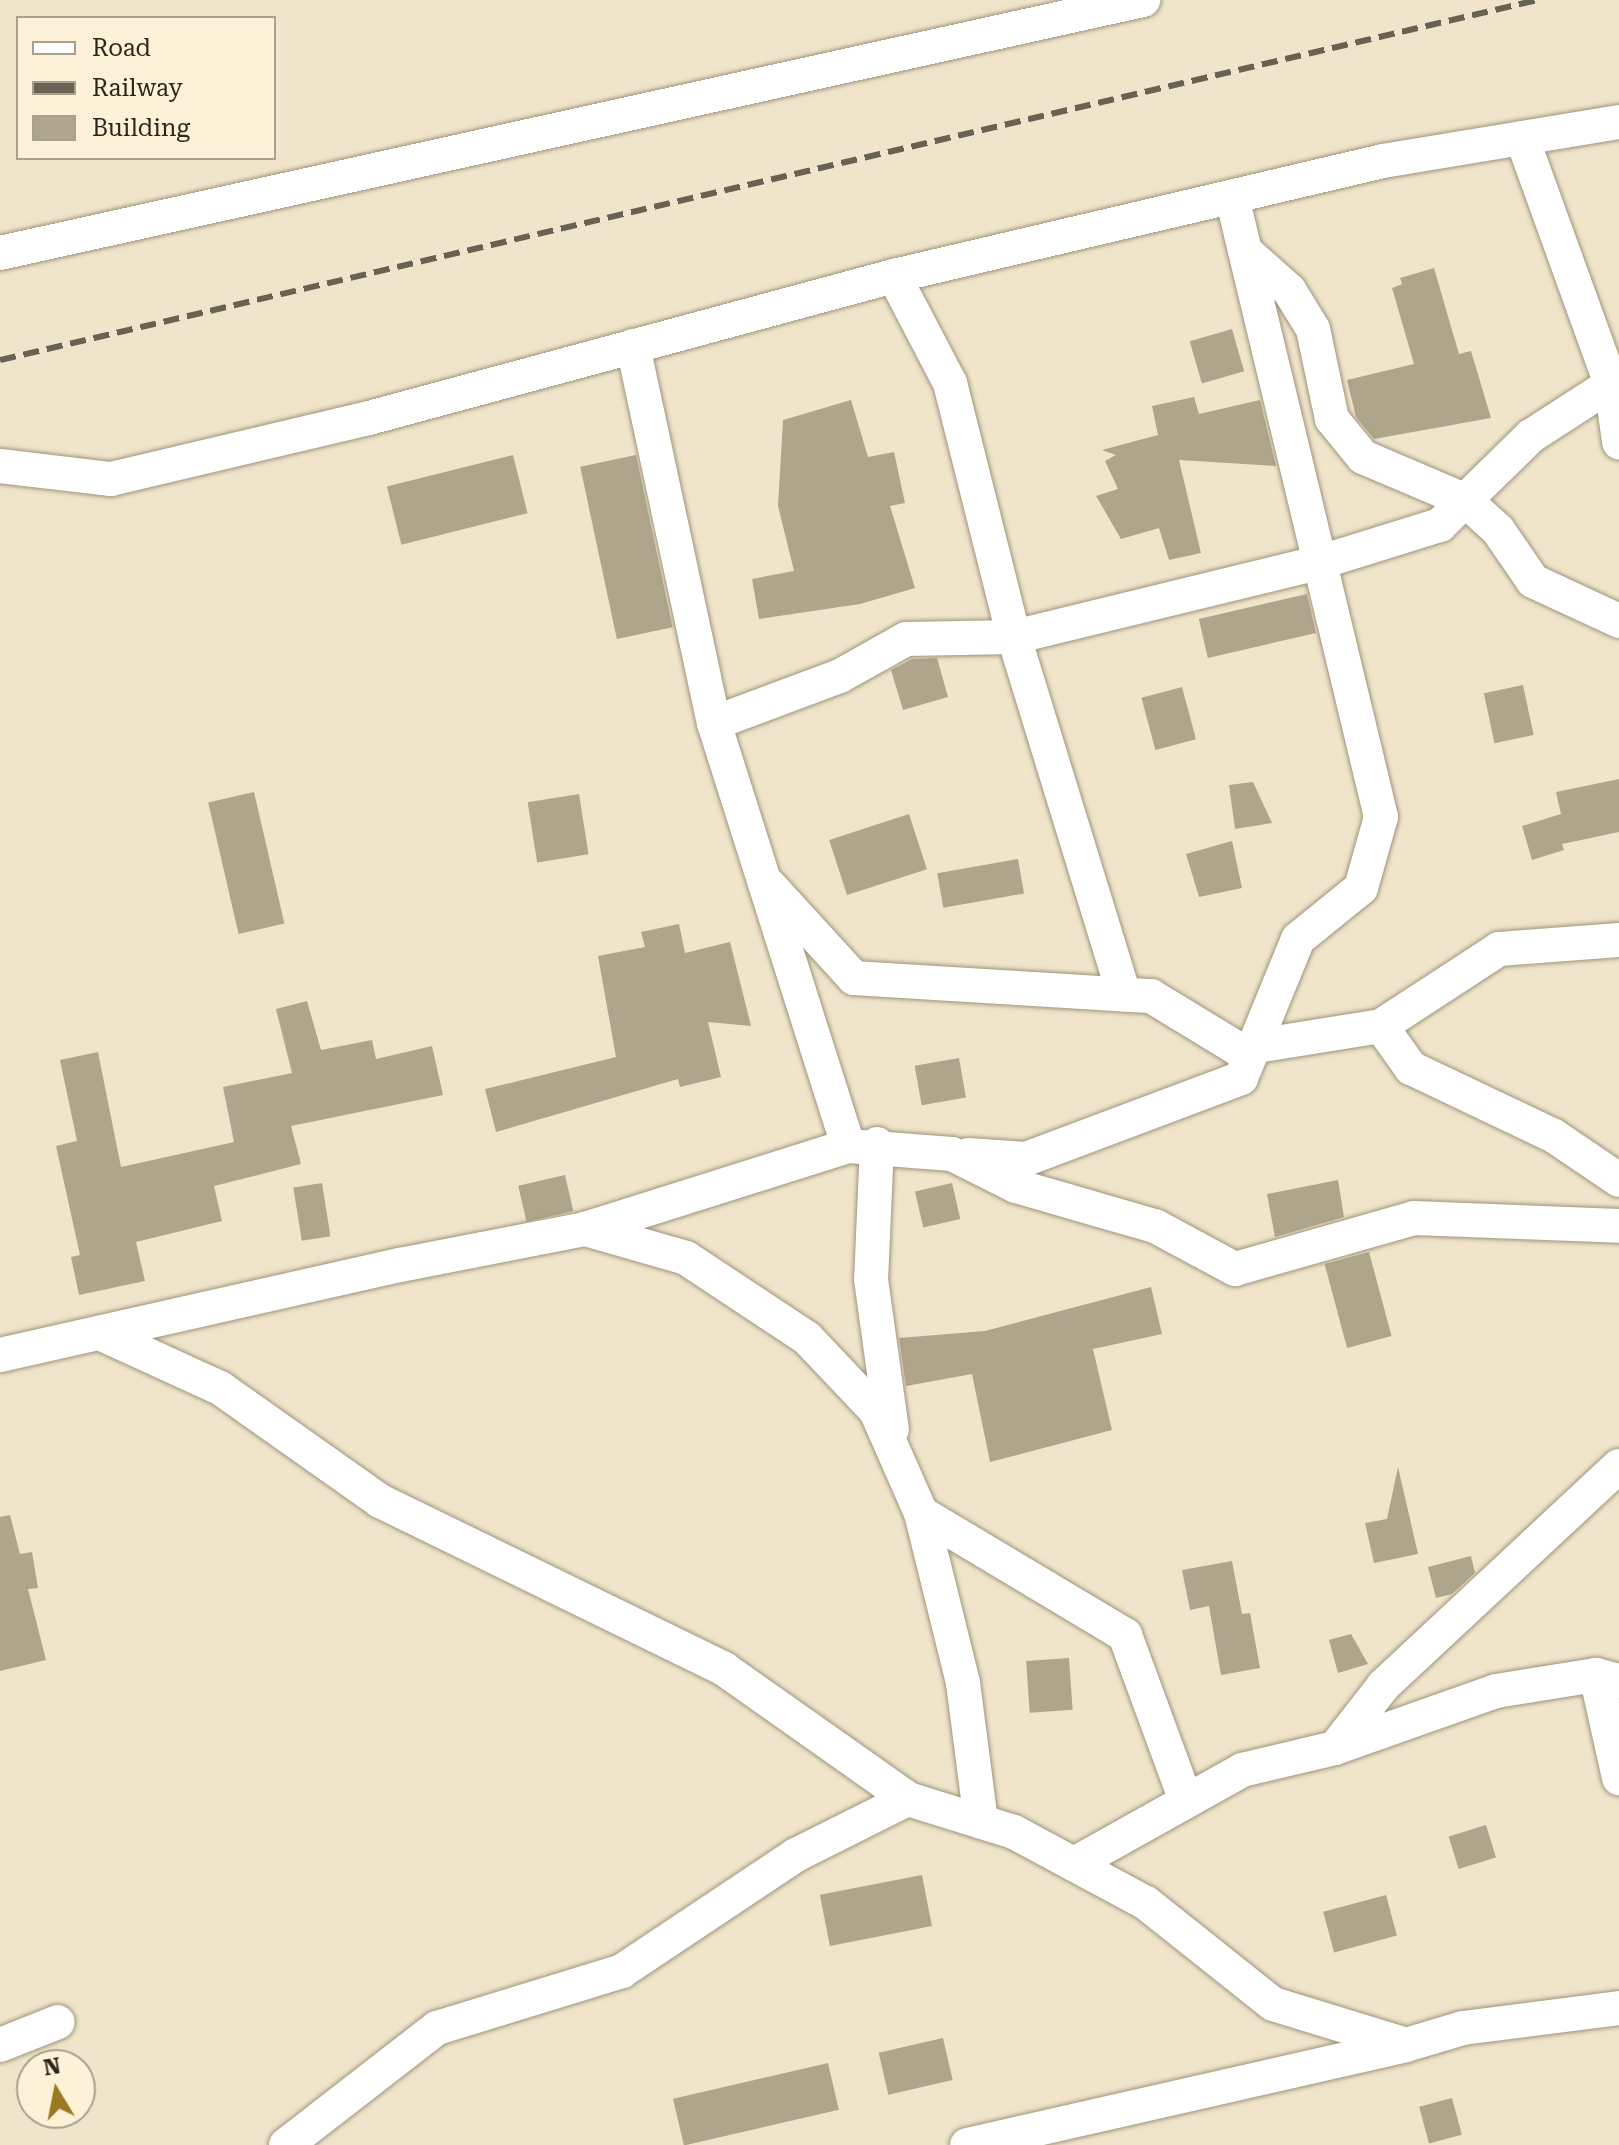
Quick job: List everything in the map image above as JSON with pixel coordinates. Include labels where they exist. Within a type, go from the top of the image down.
[{"type":"street","points":[[0,253],[1134,1]]},
{"type":"street","points":[[0,466],[111,479],[369,418],[894,276],[1383,161],[1619,122]]},
{"type":"street","points":[[1522,138],[1615,382],[1619,442]]},
{"type":"street","points":[[0,1355],[400,1265],[585,1229],[862,1145],[1026,1159],[1241,1078],[1251,1047],[1298,939],[1361,888],[1381,817],[1232,197]]},
{"type":"street","points":[[1245,251],[1289,290],[1313,329],[1332,419],[1363,457],[1466,501],[1498,530],[1533,581],[1619,621]]},
{"type":"street","points":[[894,276],[950,383],[1014,637],[1124,994]]},
{"type":"street","points":[[633,346],[714,723],[862,1145],[871,1279],[895,1453]]},
{"type":"street","points":[[714,723],[840,676],[906,639],[1014,637],[1321,562],[1440,525],[1531,436],[1615,382]]},
{"type":"street","points":[[769,885],[854,978],[1151,996],[1238,1049],[1381,1026],[1499,949],[1619,940]]},
{"type":"street","points":[[1381,1026],[1411,1068],[1554,1136],[1619,1180]]},
{"type":"street","points":[[952,1154],[1016,1186],[1155,1226],[1235,1269],[1414,1218],[1619,1226]]},
{"type":"street","points":[[585,1229],[686,1258],[807,1338],[876,1411],[895,1453],[932,1519],[963,1683],[981,1822]]},
{"type":"street","points":[[102,1334],[220,1388],[380,1501],[724,1669],[908,1799],[1014,1832],[1146,1903],[1273,2004],[1406,2045]]},
{"type":"street","points":[[1335,1748],[1384,1685],[1619,1466]]},
{"type":"street","points":[[932,1519],[1125,1635],[1185,1798]]},
{"type":"street","points":[[1074,1864],[1185,1798],[1242,1770],[1335,1748],[1496,1691],[1608,1678],[1619,1778]]},
{"type":"street","points":[[286,2145],[437,2028],[622,1971],[796,1855],[908,1799]]},
{"type":"street","points":[[967,2145],[1406,2045],[1463,2028],[1619,2008]]},
{"type":"street","points":[[0,2045],[58,2022]]},
{"type":"building","points":[[1434,268],[1459,354],[1471,351],[1491,418],[1374,439],[1356,417],[1347,380],[1414,364],[1392,288],[1402,284],[1400,278]]},
{"type":"building","points":[[1232,329],[1244,371],[1202,383],[1190,341]]},
{"type":"building","points":[[1194,397],[1199,414],[1260,400],[1276,466],[1179,460],[1201,553],[1169,560],[1159,528],[1121,539],[1096,496],[1118,489],[1105,461],[1116,455],[1102,450],[1158,435],[1152,406]]},
{"type":"building","points":[[851,400],[868,457],[894,452],[905,503],[890,506],[915,588],[860,604],[759,619],[752,579],[794,571],[778,506],[783,420]]},
{"type":"building","points":[[513,455],[528,513],[401,545],[387,486]]},
{"type":"building","points":[[636,455],[673,627],[617,639],[580,467]]},
{"type":"building","points":[[1307,594],[1316,633],[1208,658],[1199,619]]},
{"type":"building","points":[[937,658],[948,697],[903,710],[891,670],[912,659]]},
{"type":"building","points":[[1523,685],[1534,735],[1494,743],[1484,693]]},
{"type":"building","points":[[1182,687],[1196,739],[1155,750],[1141,698]]},
{"type":"building","points":[[1619,779],[1619,832],[1562,844],[1564,850],[1532,860],[1522,826],[1561,814],[1556,792]]},
{"type":"building","points":[[1253,782],[1272,823],[1235,829],[1229,785]]},
{"type":"building","points":[[254,792],[284,924],[239,934],[208,803]]},
{"type":"building","points":[[579,794],[589,854],[537,862],[528,802]]},
{"type":"building","points":[[909,814],[927,869],[847,895],[829,840]]},
{"type":"building","points":[[1232,841],[1242,888],[1199,897],[1186,854]]},
{"type":"building","points":[[1018,859],[1024,893],[943,908],[937,873]]},
{"type":"building","points":[[679,924],[685,953],[730,942],[751,1026],[708,1022],[721,1077],[680,1087],[678,1079],[496,1132],[485,1089],[616,1057],[598,956],[645,947],[641,932]]},
{"type":"building","points":[[307,1001],[321,1050],[372,1040],[376,1059],[432,1046],[443,1095],[291,1126],[301,1164],[214,1186],[222,1221],[136,1242],[145,1281],[79,1295],[71,1257],[80,1255],[56,1146],[77,1141],[60,1060],[98,1052],[121,1167],[234,1142],[223,1087],[292,1073],[276,1009]]},
{"type":"building","points":[[959,1058],[966,1097],[922,1105],[915,1066]]},
{"type":"building","points":[[565,1175],[573,1211],[527,1222],[518,1186]]},
{"type":"building","points":[[1338,1180],[1344,1217],[1275,1237],[1267,1194]]},
{"type":"building","points":[[322,1183],[330,1236],[302,1241],[293,1188]]},
{"type":"building","points":[[952,1183],[960,1219],[923,1228],[915,1192]]},
{"type":"building","points":[[1369,1252],[1392,1336],[1347,1348],[1325,1264]]},
{"type":"building","points":[[1151,1287],[1162,1334],[1093,1349],[1112,1430],[990,1462],[972,1374],[906,1386],[899,1338],[985,1331]]},
{"type":"building","points":[[1398,1467],[1418,1554],[1374,1563],[1365,1523],[1387,1519]]},
{"type":"building","points":[[10,1515],[20,1554],[32,1552],[38,1588],[28,1589],[46,1660],[0,1671],[0,1517]]},
{"type":"building","points":[[1471,1556],[1475,1573],[1452,1594],[1436,1598],[1428,1567]]},
{"type":"building","points":[[1232,1561],[1242,1614],[1250,1613],[1260,1668],[1221,1675],[1209,1606],[1190,1610],[1182,1570]]},
{"type":"building","points":[[1351,1634],[1368,1664],[1338,1673],[1329,1640]]},
{"type":"building","points":[[1069,1658],[1073,1710],[1030,1713],[1026,1661]]},
{"type":"building","points":[[1486,1825],[1496,1858],[1459,1869],[1449,1836]]},
{"type":"building","points":[[922,1875],[932,1926],[830,1946],[820,1895]]},
{"type":"building","points":[[1386,1895],[1397,1936],[1334,1952],[1323,1912]]},
{"type":"building","points":[[943,2038],[953,2080],[888,2095],[879,2053]]},
{"type":"building","points":[[828,2063],[839,2110],[684,2145],[673,2099]]},
{"type":"building","points":[[1452,2098],[1462,2135],[1429,2144],[1419,2107]]},
{"type":"railway","points":[[0,360],[1537,0]]}]
